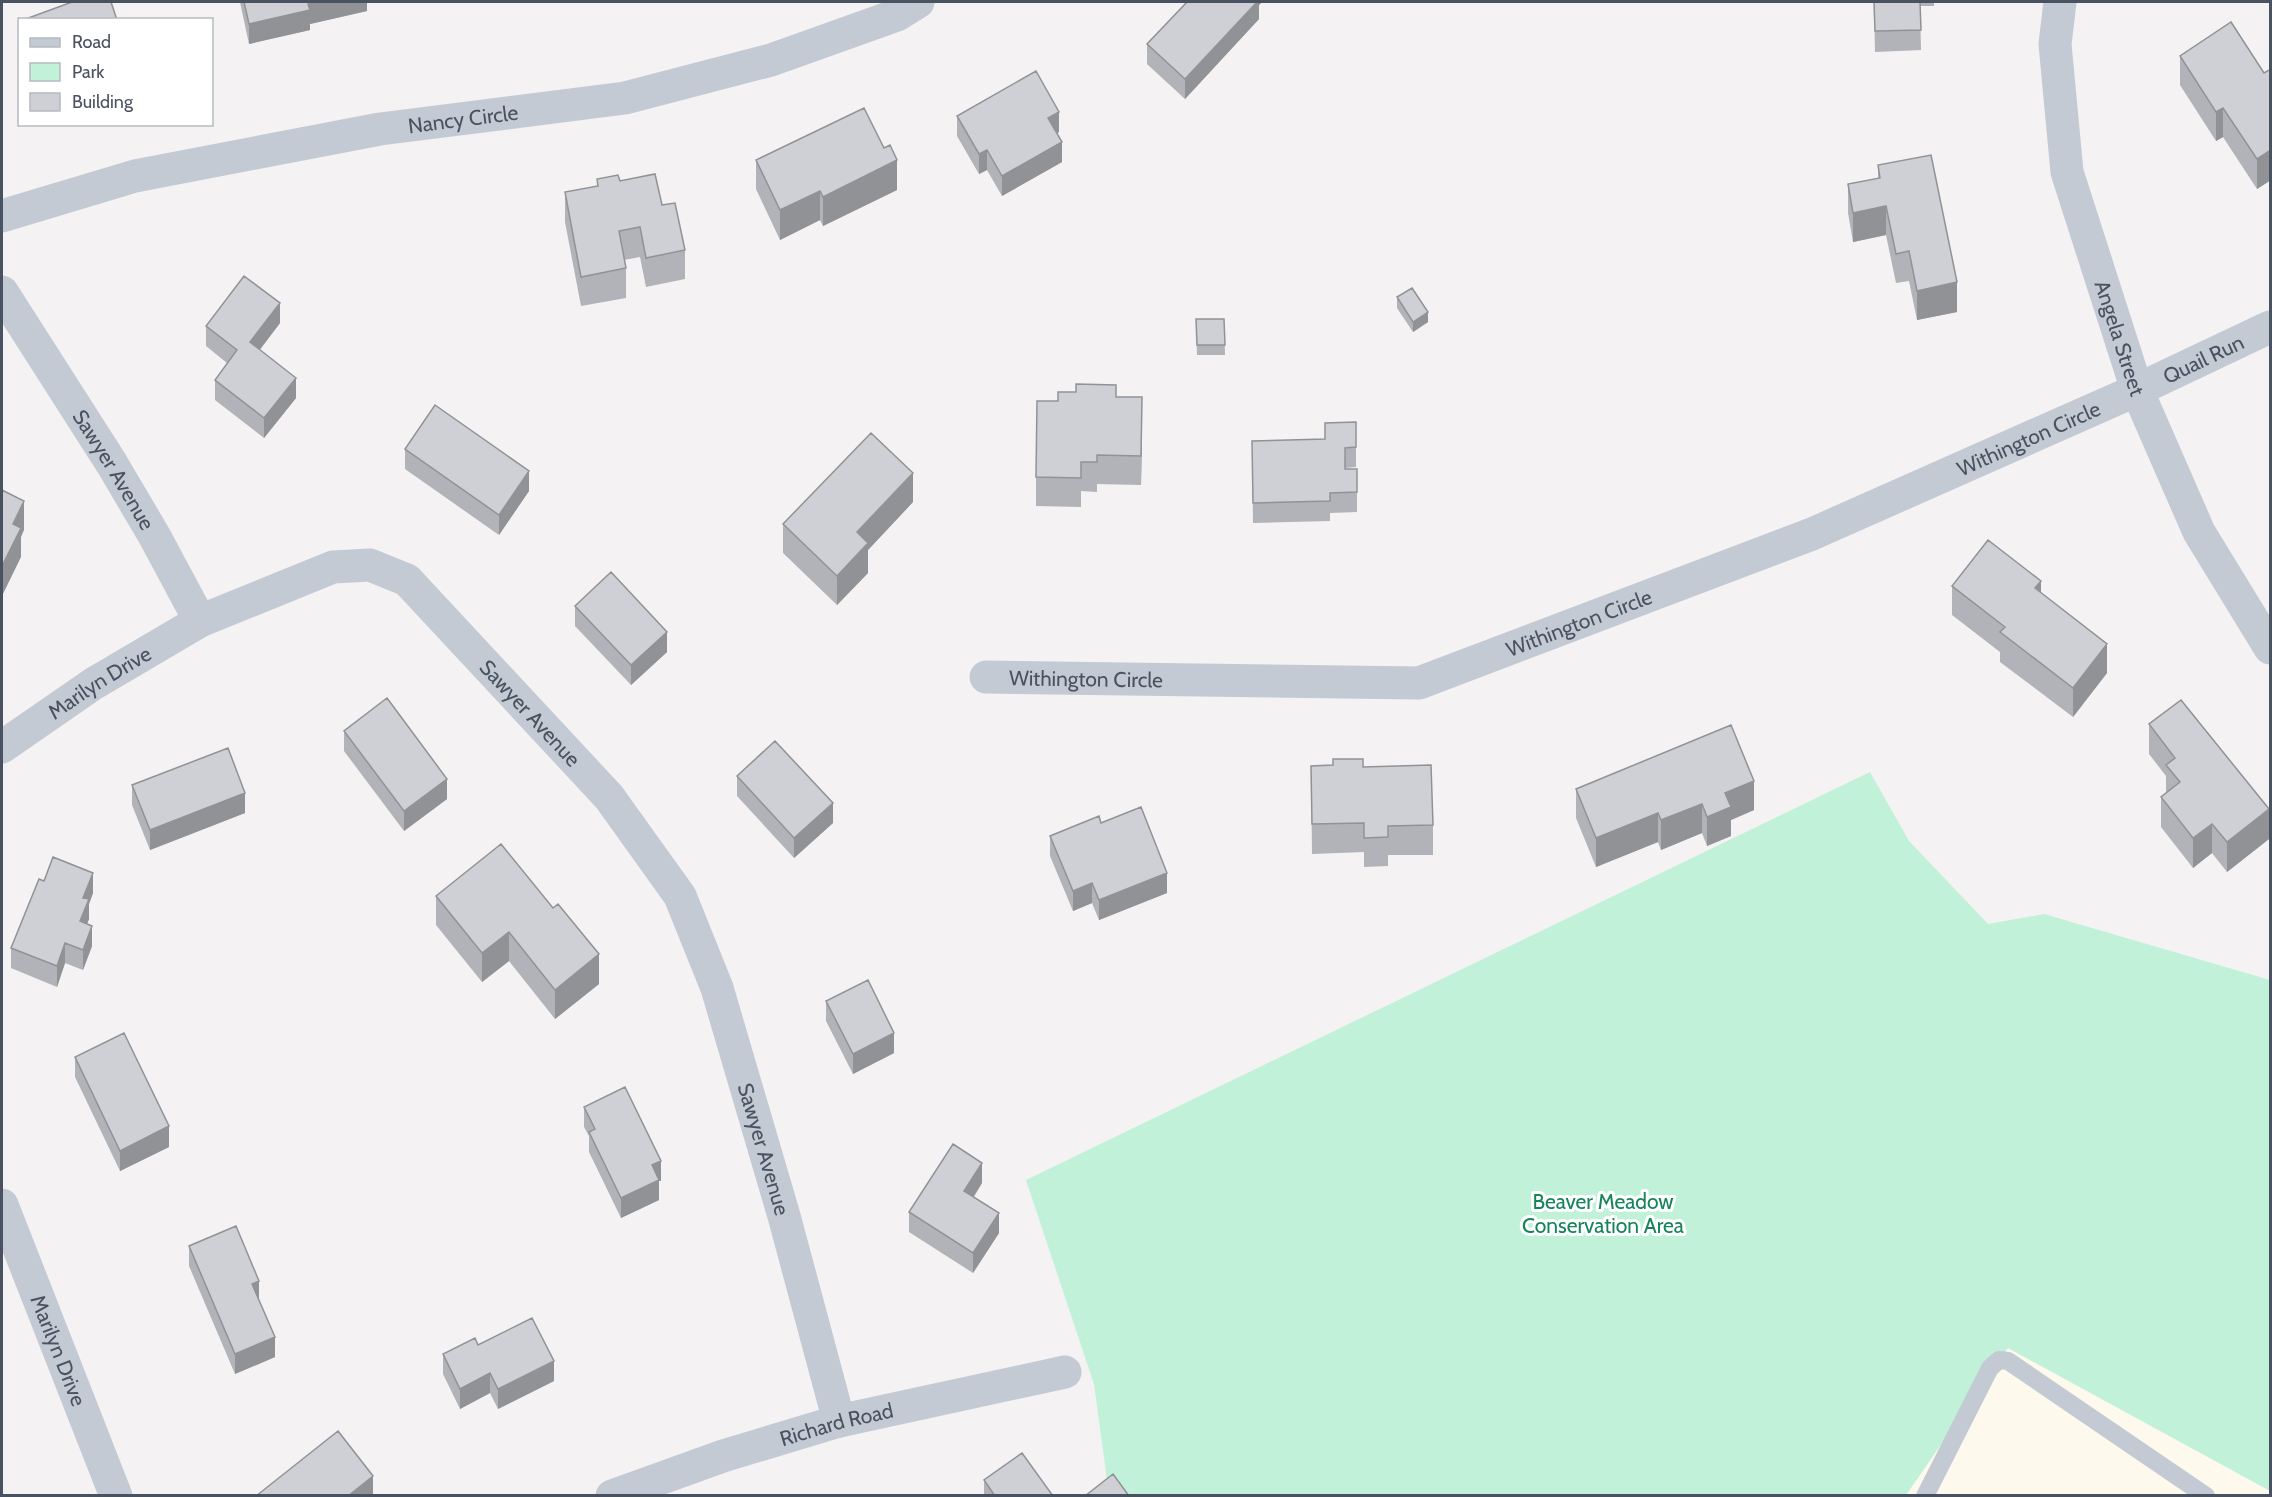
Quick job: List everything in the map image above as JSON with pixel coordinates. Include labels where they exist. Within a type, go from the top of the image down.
[{"type":"street","name":"Nancy Circle","points":[[2,216],[135,176],[380,129],[625,98],[771,60],[897,15],[918,2]]},
{"type":"street","name":"Angela Street","points":[[2060,2],[2055,44],[2067,172],[2137,390],[2199,532],[2271,648]]},
{"type":"street","name":"Sawyer Avenue","points":[[2,292],[112,464],[155,537],[200,621],[333,567],[370,565],[407,580],[609,797],[680,896],[717,988],[784,1216],[839,1421]]},
{"type":"street","name":"Quail Run","points":[[2137,390],[2271,327]]},
{"type":"street","name":"Withington Circle","points":[[986,677],[1419,684],[1812,534],[2137,390]]},
{"type":"street","name":"Marilyn Drive","points":[[2,747],[93,684],[200,621]]},
{"type":"street","name":"Marilyn Drive","points":[[2,1205],[116,1496]]},
{"type":"street","name":"Richard Road","points":[[612,1496],[723,1456],[839,1421],[1065,1372]]},
{"type":"lane","points":[[1925,1496],[1990,1368],[1999,1360],[2008,1361],[2206,1496]]},
{"type":"shaded area","points":[[2007,1348],[2270,1491],[2270,1496],[1906,1496]]},
{"type":"green space","name":"Beaver Meadow Conservation Area","points":[[1870,772],[1909,841],[1988,924],[2044,914],[2270,980],[2270,1491],[2008,1348],[1906,1495],[1109,1495],[1094,1384],[1026,1180]]},
{"type":"building","points":[[72,2],[111,2],[116,18],[28,18]]},
{"type":"building","points":[[244,2],[320,2],[308,4],[310,10],[249,24]]},
{"type":"building","points":[[1187,2],[1257,2],[1185,79],[1147,44]]},
{"type":"building","points":[[1874,2],[1920,2],[1921,30],[1875,31]]},
{"type":"building","points":[[2231,22],[2264,73],[2271,69],[2271,150],[2257,159],[2223,108],[2216,112],[2180,56]]},
{"type":"building","points":[[1036,71],[1059,112],[1048,118],[1062,142],[1002,176],[987,150],[979,154],[957,116]]},
{"type":"building","points":[[864,108],[884,148],[890,145],[897,160],[823,197],[820,191],[780,210],[756,160]]},
{"type":"building","points":[[1931,155],[1957,282],[1917,291],[1909,251],[1896,254],[1886,206],[1853,213],[1848,184],[1880,178],[1878,165]]},
{"type":"building","points":[[655,174],[662,205],[675,203],[685,250],[646,258],[640,227],[619,231],[626,268],[581,277],[565,192],[598,186],[597,179],[618,175],[620,181]]},
{"type":"building","points":[[244,276],[280,303],[250,342],[296,378],[264,418],[215,380],[237,350],[206,326]]},
{"type":"building","points":[[1412,288],[1428,312],[1413,322],[1397,297]]},
{"type":"building","points":[[1196,319],[1224,319],[1225,345],[1197,345]]},
{"type":"building","points":[[1076,384],[1116,385],[1116,397],[1142,397],[1141,456],[1097,455],[1097,462],[1081,462],[1081,478],[1036,477],[1037,401],[1058,401],[1058,392],[1076,392]]},
{"type":"building","points":[[435,405],[529,471],[499,515],[405,449]]},
{"type":"building","points":[[1356,422],[1356,447],[1345,448],[1345,469],[1357,469],[1357,492],[1330,493],[1330,501],[1253,503],[1252,441],[1325,439],[1325,423]]},
{"type":"building","points":[[871,433],[913,473],[857,532],[868,543],[837,576],[783,524]]},
{"type":"building","points":[[2,490],[24,501],[13,524],[21,528],[2,566]]},
{"type":"building","points":[[1988,540],[2041,581],[2035,588],[2107,644],[2073,688],[2000,632],[2005,627],[1952,586]]},
{"type":"building","points":[[611,572],[667,632],[631,665],[575,606]]},
{"type":"building","points":[[387,698],[447,779],[404,811],[344,731]]},
{"type":"building","points":[[2181,700],[2269,809],[2227,842],[2212,824],[2193,838],[2161,797],[2180,782],[2166,765],[2175,758],[2149,724]]},
{"type":"building","points":[[1731,725],[1754,781],[1725,793],[1731,807],[1707,817],[1702,804],[1661,820],[1658,813],[1596,838],[1576,789]]},
{"type":"building","points":[[775,741],[833,803],[794,838],[737,776]]},
{"type":"building","points":[[228,748],[245,793],[150,830],[132,785]]},
{"type":"building","points":[[1333,759],[1363,759],[1363,767],[1431,765],[1433,825],[1388,826],[1388,837],[1364,838],[1364,823],[1312,824],[1311,766],[1333,765]]},
{"type":"building","points":[[1141,807],[1167,873],[1099,900],[1092,883],[1073,891],[1050,836],[1099,816],[1101,823]]},
{"type":"building","points":[[501,844],[553,908],[558,904],[599,954],[555,990],[509,932],[482,953],[436,896]]},
{"type":"building","points":[[53,857],[93,873],[83,898],[89,899],[80,921],[92,926],[83,950],[65,943],[57,966],[11,948],[39,879],[44,881]]},
{"type":"building","points":[[868,980],[894,1033],[853,1054],[826,1001]]},
{"type":"building","points":[[124,1033],[169,1126],[120,1151],[75,1057]]},
{"type":"building","points":[[625,1087],[661,1161],[652,1165],[659,1180],[621,1198],[589,1132],[595,1129],[584,1107]]},
{"type":"building","points":[[953,1144],[982,1163],[964,1191],[999,1213],[973,1253],[909,1212]]},
{"type":"building","points":[[236,1226],[259,1281],[252,1284],[275,1337],[235,1354],[189,1246]]},
{"type":"building","points":[[532,1318],[554,1361],[498,1389],[490,1373],[460,1389],[443,1354],[475,1338],[478,1345]]},
{"type":"building","points":[[338,1431],[373,1476],[348,1496],[256,1496]]},
{"type":"building","points":[[1022,1453],[1053,1496],[995,1496],[984,1480]]},
{"type":"building","points":[[1113,1474],[1129,1496],[1085,1496]]}]
